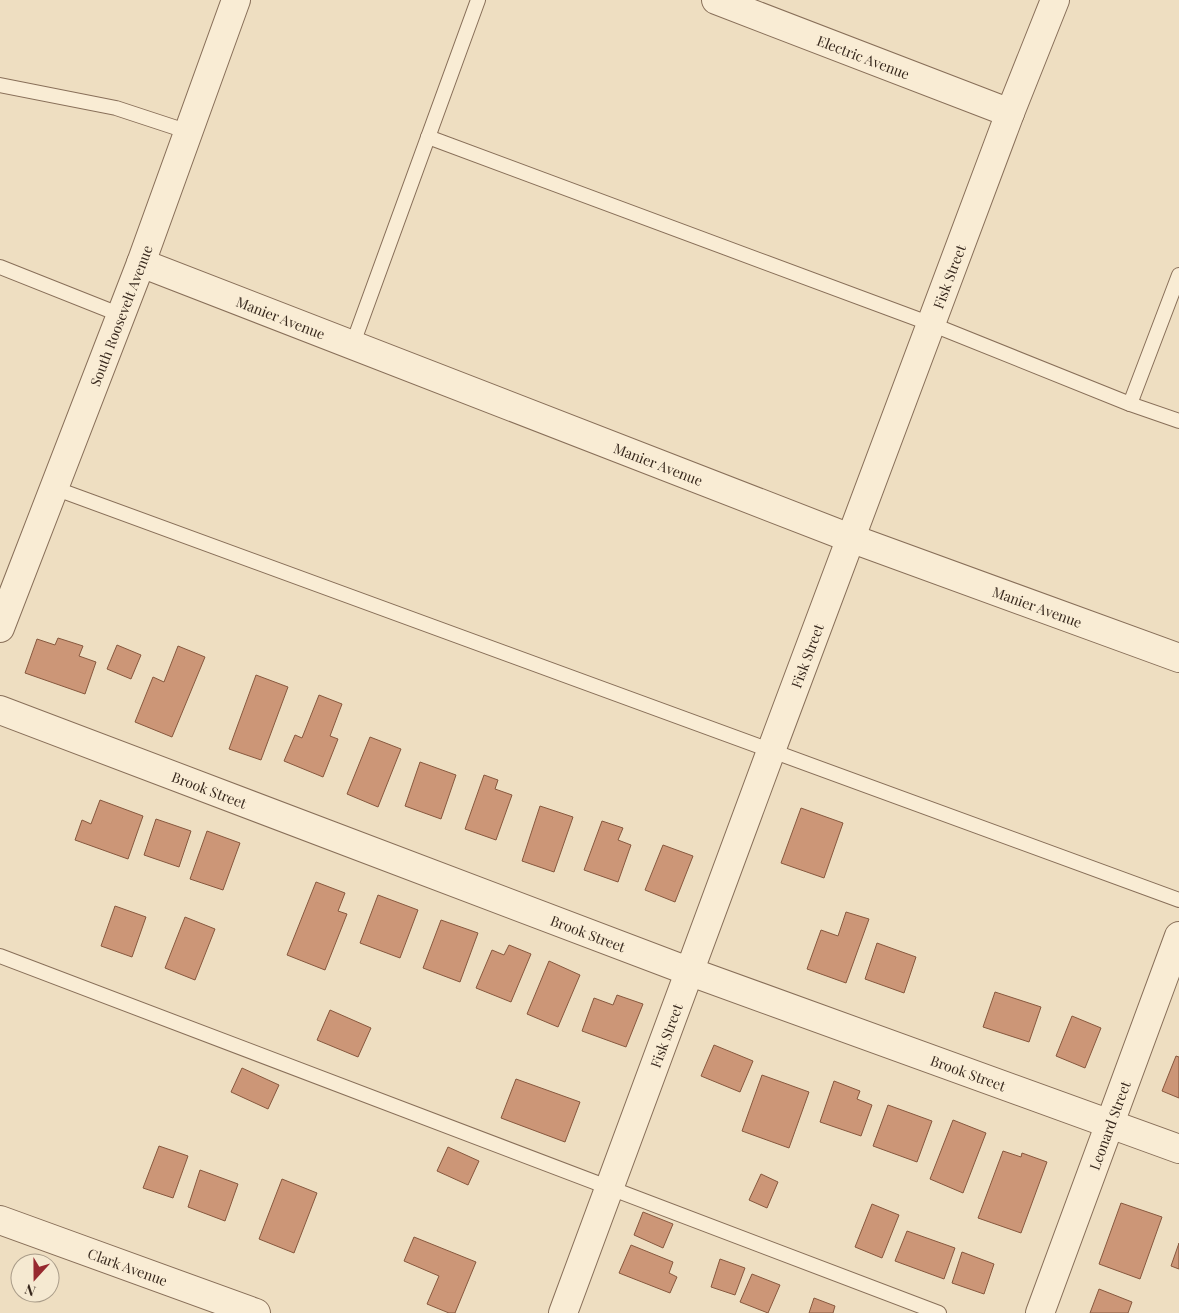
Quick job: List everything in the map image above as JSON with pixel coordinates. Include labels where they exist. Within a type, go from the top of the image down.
[{"type":"street","name":"South Roosevelt Avenue","points":[[0,628],[141,263],[236,0]]},
{"type":"street","name":"Electric Avenue","points":[[716,0],[1010,113]]},
{"type":"street","name":"Fisk Street","points":[[563,1313],[770,751],[1010,113],[1055,0]]},
{"type":"street","name":"Manier Avenue","points":[[141,263],[850,538],[1179,658]]},
{"type":"street","name":"Brook Street","points":[[0,710],[688,971],[1179,1149]]},
{"type":"street","name":"Leonard Street","points":[[1040,1313],[1179,936]]},
{"type":"street","name":"Clark Avenue","points":[[0,1220],[256,1313]]},
{"type":"lane","points":[[352,346],[478,0]]},
{"type":"lane","points":[[0,85],[116,108],[189,132]]},
{"type":"lane","points":[[428,137],[931,324],[1130,404],[1179,421]]},
{"type":"lane","points":[[0,267],[121,315]]},
{"type":"lane","points":[[1130,404],[1179,275]]},
{"type":"lane","points":[[54,488],[1179,900]]},
{"type":"lane","points":[[0,956],[610,1186],[939,1313]]},
{"type":"building","points":[[58,638],[83,646],[79,656],[96,662],[85,694],[25,673],[37,639],[55,645]]},
{"type":"building","points":[[117,645],[141,655],[131,679],[107,669]]},
{"type":"building","points":[[178,646],[205,657],[172,737],[135,722],[153,677],[164,682]]},
{"type":"building","points":[[256,675],[288,687],[261,760],[229,749]]},
{"type":"building","points":[[319,695],[342,704],[330,736],[338,739],[323,777],[284,761],[295,735],[302,738]]},
{"type":"building","points":[[370,737],[401,749],[378,807],[347,794]]},
{"type":"building","points":[[420,762],[456,775],[441,819],[405,806]]},
{"type":"building","points":[[484,775],[498,780],[495,789],[512,795],[496,840],[465,829]]},
{"type":"building","points":[[100,800],[143,816],[128,859],[75,840],[82,820],[91,824]]},
{"type":"building","points":[[540,806],[573,817],[554,872],[522,861]]},
{"type":"building","points":[[801,808],[843,823],[824,878],[781,863]]},
{"type":"building","points":[[156,819],[191,831],[179,867],[144,855]]},
{"type":"building","points":[[602,821],[623,828],[618,840],[631,845],[618,882],[584,870]]},
{"type":"building","points":[[207,831],[240,843],[223,890],[190,879]]},
{"type":"building","points":[[663,845],[693,856],[675,902],[645,890]]},
{"type":"building","points":[[316,882],[345,893],[338,911],[347,914],[325,970],[287,955]]},
{"type":"building","points":[[378,895],[418,910],[400,958],[360,943]]},
{"type":"building","points":[[115,906],[146,917],[132,957],[101,946]]},
{"type":"building","points":[[846,912],[869,919],[846,983],[807,969],[821,930],[838,936]]},
{"type":"building","points":[[185,917],[215,929],[195,980],[165,968]]},
{"type":"building","points":[[441,920],[478,933],[460,982],[423,968]]},
{"type":"building","points":[[877,943],[916,957],[904,993],[865,979]]},
{"type":"building","points":[[509,945],[531,954],[511,1002],[476,988],[492,950],[504,955]]},
{"type":"building","points":[[549,961],[580,975],[558,1027],[527,1014]]},
{"type":"building","points":[[995,992],[1041,1007],[1029,1042],[983,1027]]},
{"type":"building","points":[[617,995],[643,1004],[626,1047],[582,1031],[594,998],[613,1005]]},
{"type":"building","points":[[330,1010],[371,1028],[358,1057],[317,1040]]},
{"type":"building","points":[[1072,1016],[1101,1028],[1085,1068],[1056,1056]]},
{"type":"building","points":[[714,1045],[753,1061],[740,1092],[701,1076]]},
{"type":"building","points":[[1176,1056],[1179,1057],[1179,1098],[1162,1091]]},
{"type":"building","points":[[242,1068],[279,1085],[268,1109],[231,1092]]},
{"type":"building","points":[[762,1075],[809,1092],[789,1148],[742,1131]]},
{"type":"building","points":[[516,1079],[580,1102],[565,1142],[501,1118]]},
{"type":"building","points":[[834,1081],[860,1091],[857,1099],[872,1105],[861,1136],[820,1122]]},
{"type":"building","points":[[888,1105],[932,1121],[917,1162],[873,1146]]},
{"type":"building","points":[[953,1120],[986,1133],[963,1193],[930,1179]]},
{"type":"building","points":[[159,1146],[188,1156],[173,1198],[143,1188]]},
{"type":"building","points":[[448,1147],[479,1161],[468,1185],[437,1171]]},
{"type":"building","points":[[1003,1151],[1021,1157],[1022,1153],[1047,1162],[1021,1233],[978,1218]]},
{"type":"building","points":[[200,1170],[238,1184],[225,1221],[188,1207]]},
{"type":"building","points":[[761,1174],[778,1182],[767,1208],[749,1200]]},
{"type":"building","points":[[282,1179],[317,1193],[294,1253],[259,1239]]},
{"type":"building","points":[[1121,1203],[1162,1217],[1140,1279],[1099,1264]]},
{"type":"building","points":[[872,1204],[899,1215],[882,1258],[855,1247]]},
{"type":"building","points":[[643,1212],[673,1224],[663,1248],[634,1235]]},
{"type":"building","points":[[907,1231],[955,1248],[944,1279],[895,1261]]},
{"type":"building","points":[[414,1237],[476,1262],[455,1313],[449,1313],[427,1304],[439,1276],[404,1261]]},
{"type":"building","points":[[1179,1243],[1179,1269],[1171,1266]]},
{"type":"building","points":[[631,1245],[673,1262],[669,1273],[677,1277],[670,1293],[619,1273]]},
{"type":"building","points":[[962,1252],[994,1264],[984,1294],[952,1283]]},
{"type":"building","points":[[720,1259],[745,1268],[735,1295],[711,1287]]},
{"type":"building","points":[[752,1274],[780,1285],[768,1313],[740,1302]]},
{"type":"building","points":[[1099,1289],[1132,1302],[1128,1313],[1090,1313]]},
{"type":"building","points":[[814,1298],[835,1306],[833,1313],[809,1313]]}]
